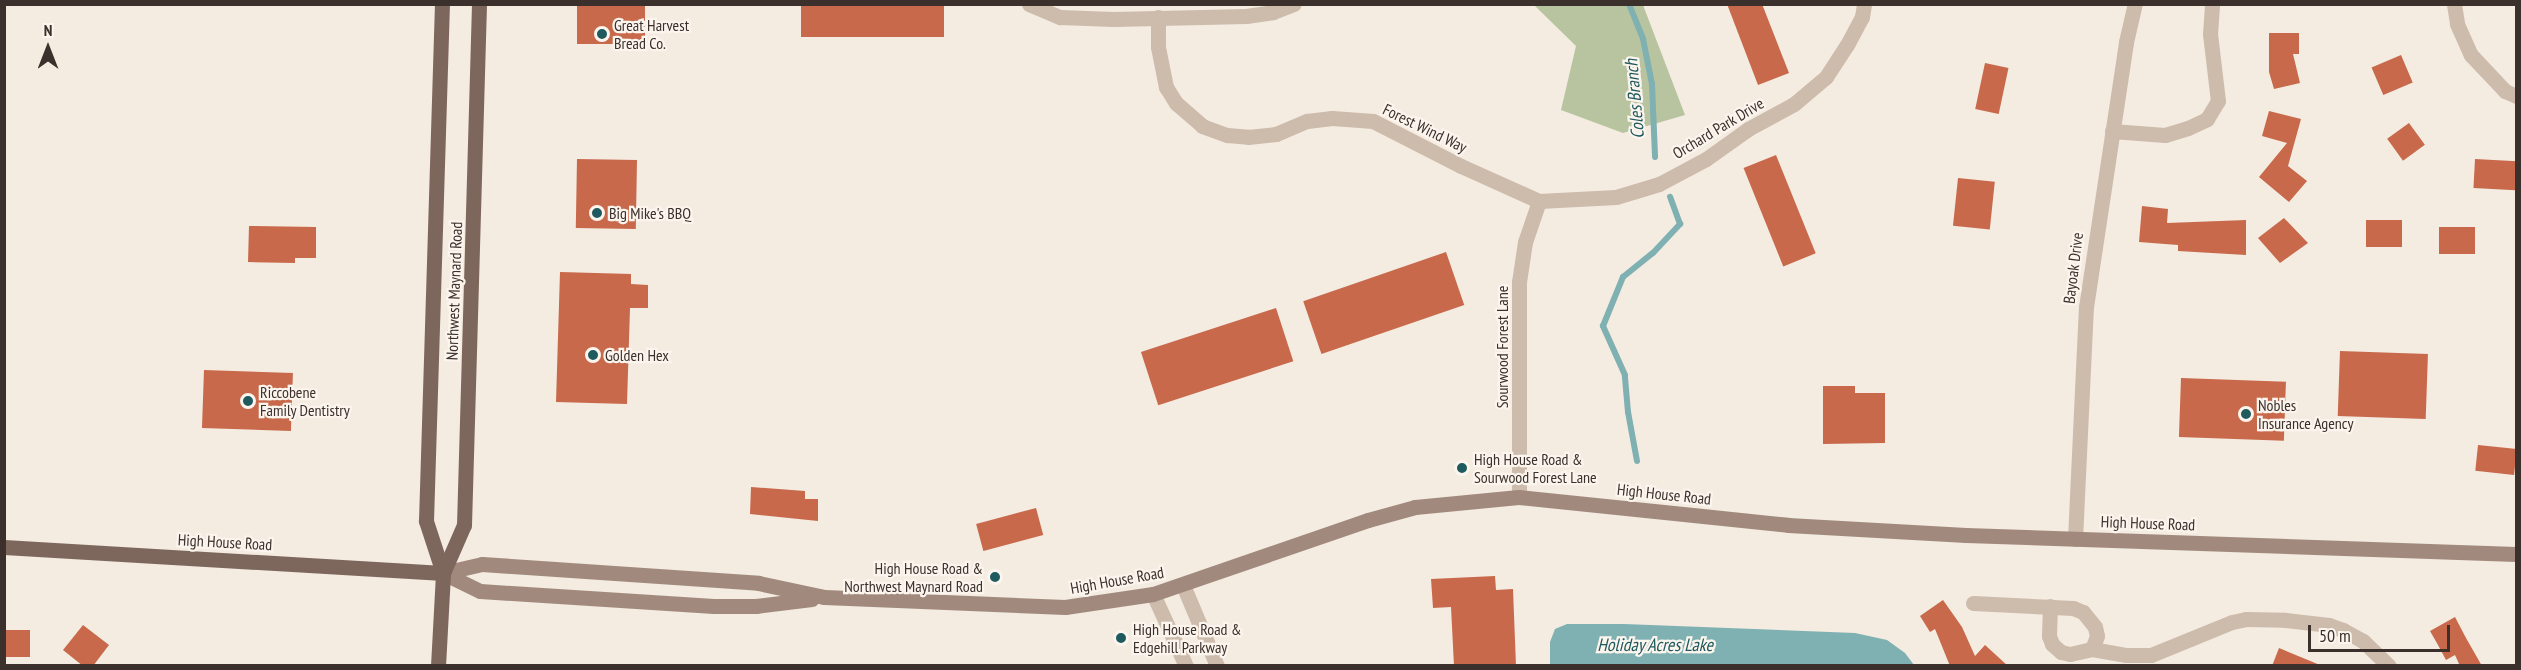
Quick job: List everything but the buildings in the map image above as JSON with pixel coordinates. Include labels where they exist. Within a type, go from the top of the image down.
[{"type":"main road","name":"Northwest Maynard Road","points":[[442,4],[426,521],[443,573]]},
{"type":"main road","name":"Northwest Maynard Road","points":[[438,666],[443,573],[464,525],[479,4]]},
{"type":"main road","name":"High House Road","points":[[4,547],[443,573],[482,564],[758,583],[824,597],[1065,607],[1153,594],[1368,520],[1415,507],[1519,496],[1788,525],[2517,554]]},
{"type":"main road","name":"High House Road","points":[[443,573],[480,591],[714,606],[756,606],[824,597]]},
{"type":"street","points":[[1029,4],[1060,17],[1113,20],[1246,16],[1294,4]]},
{"type":"street","name":"Orchard Park Drive","points":[[1539,201],[1616,197],[1659,184],[1706,159],[1748,129],[1794,104],[1826,77],[1862,17],[1864,4]]},
{"type":"street","name":"Bayoak Drive","points":[[2074,538],[2086,307],[2112,131],[2135,4]]},
{"type":"street","points":[[2112,131],[2165,135],[2207,119],[2218,100],[2210,34],[2212,4]]},
{"type":"street","points":[[2454,4],[2457,24],[2471,55],[2505,91],[2517,96]]},
{"type":"street","name":"Forest Wind Way","points":[[1158,17],[1158,47],[1166,87],[1176,103],[1202,126],[1227,135],[1248,137],[1276,134],[1307,121],[1332,118],[1373,121],[1422,144],[1461,166],[1539,201]]},
{"type":"street","name":"Sourwood Forest Lane","points":[[1519,496],[1519,282],[1525,242],[1539,201]]},
{"type":"street","points":[[1183,585],[1218,666]]},
{"type":"street","points":[[1153,594],[1185,666]]},
{"type":"street","points":[[1973,603],[2073,608],[2083,612],[2090,619],[2097,636],[2092,649]]},
{"type":"street","points":[[2050,606],[2049,636],[2056,649],[2077,655],[2092,649],[2126,656],[2151,655],[2232,622],[2246,619],[2285,620],[2329,625],[2343,630],[2362,641],[2389,666]]},
{"type":"green space","points":[[1534,5],[1643,5],[1685,115],[1623,133],[1561,110],[1576,46]]},
{"type":"water","name":"Holiday Acres Lake","points":[[1567,624],[1855,633],[1887,640],[1905,653],[1914,665],[1550,665],[1550,642],[1555,629]]},
{"type":"waterway","name":"Coles Branch","points":[[1629,4],[1643,39],[1652,84],[1655,157]]},
{"type":"waterway","name":"Coles Branch","points":[[1637,461],[1628,412],[1625,375],[1603,326],[1623,277],[1653,253],[1680,224],[1670,197]]},
{"type":"place","name":"Great Harvest Bread Co.","points":[[602,34]]},
{"type":"place","name":"Big Mike's BBQ","points":[[597,213]]},
{"type":"place","name":"Golden Hex","points":[[593,355]]},
{"type":"place","name":"Riccobene Family Dentistry","points":[[248,401]]},
{"type":"place","name":"Nobles Insurance Agency","points":[[2246,414]]},
{"type":"place","name":"High House Road & Sourwood Forest Lane","points":[[1462,468]]},
{"type":"place","name":"High House Road & Northwest Maynard Road","points":[[995,577]]},
{"type":"place","name":"High House Road & Edgehill Parkway","points":[[1121,638]]}]
